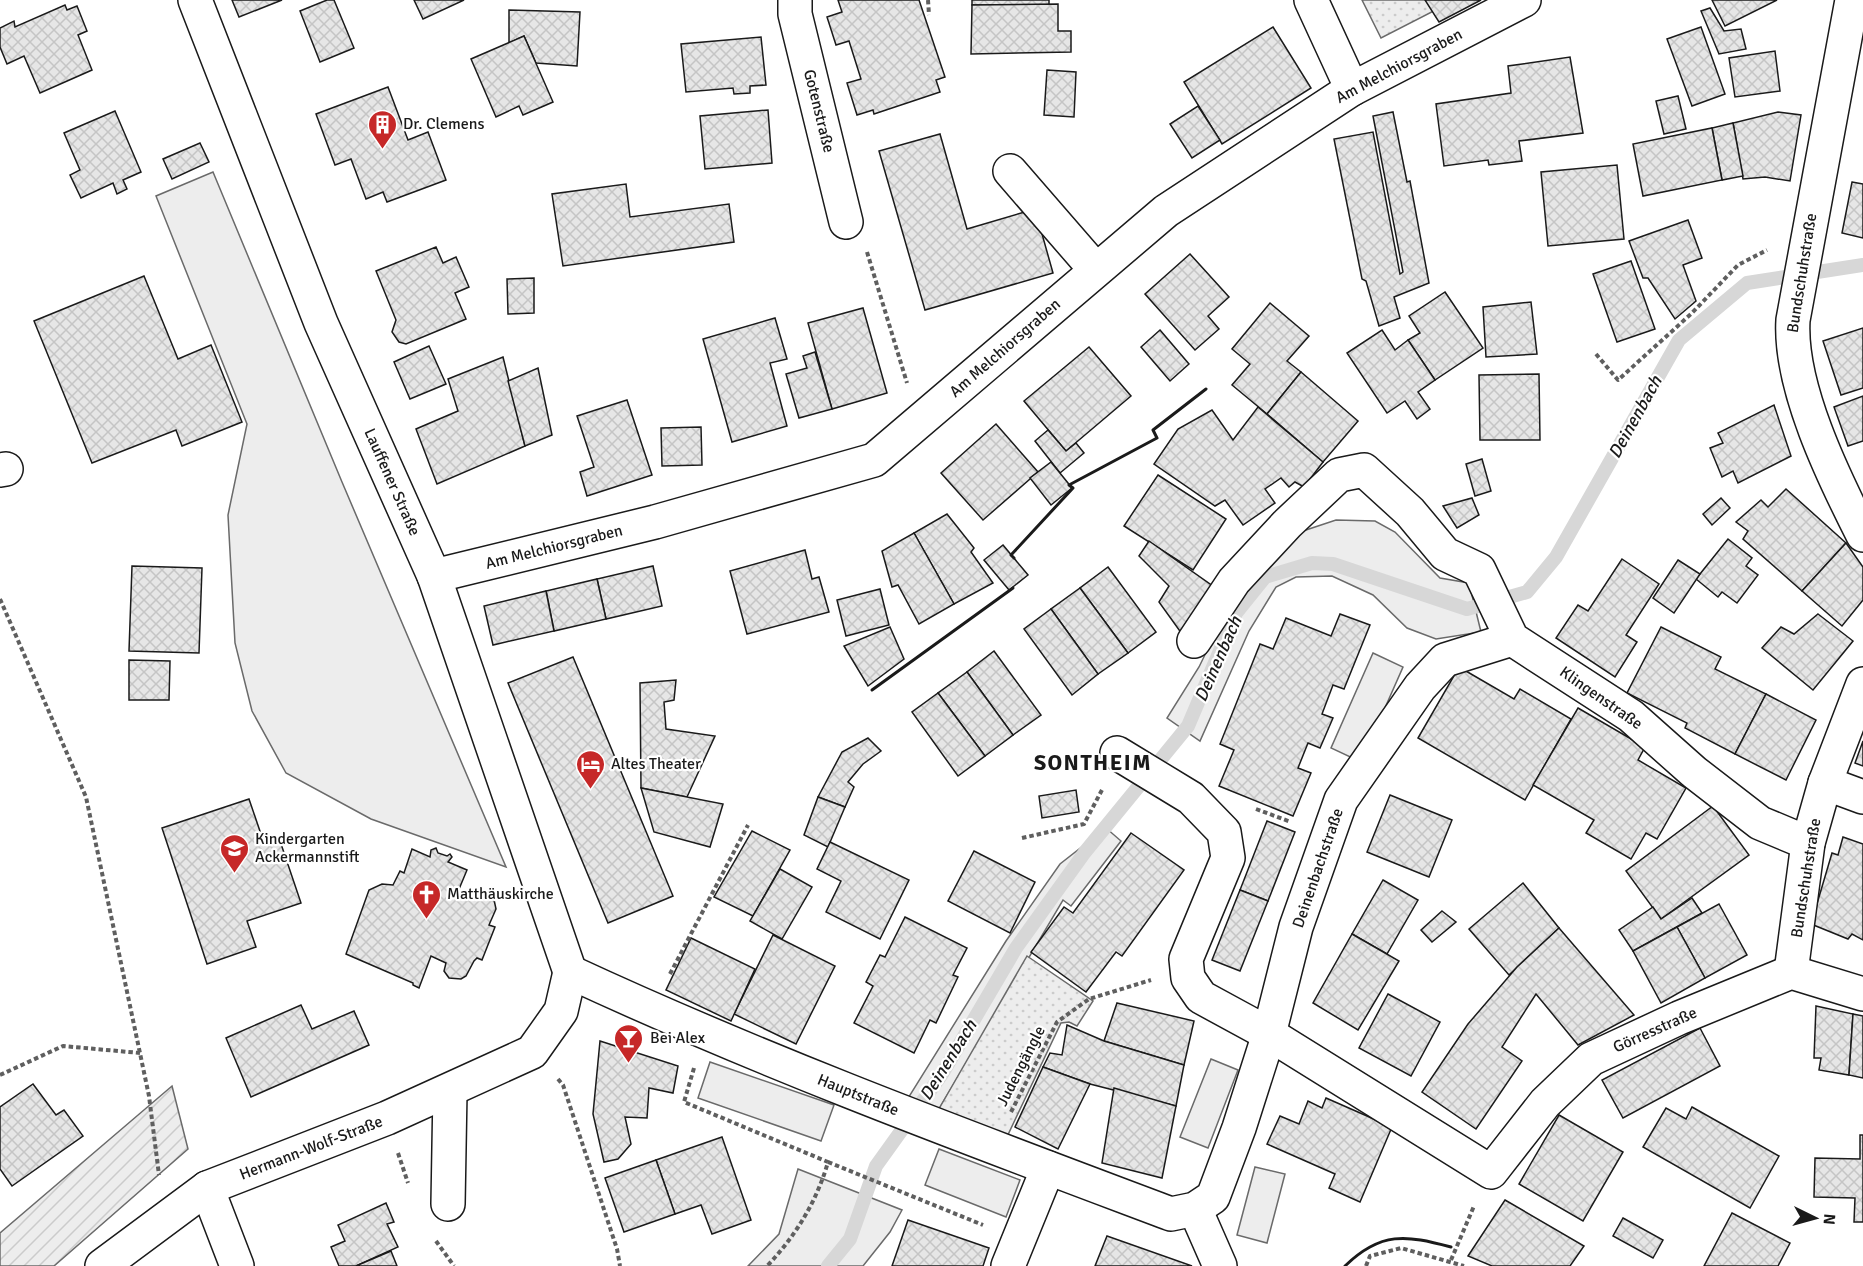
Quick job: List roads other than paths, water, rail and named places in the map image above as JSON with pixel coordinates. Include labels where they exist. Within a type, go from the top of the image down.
[{"type":"street","name":"Lauffener Straße","points":[[195,0],[321,323],[434,576],[570,972]]},
{"type":"street","name":"Gotenstraße","points":[[795,0],[795,14],[846,222]]},
{"type":"street","points":[[1311,0],[1352,89]]},
{"type":"street","name":"Am Melchiorsgraben","points":[[434,576],[655,522],[874,460],[1095,269],[1166,211],[1352,89],[1524,0]]},
{"type":"street","name":"Bundschuhstraße","points":[[1852,0],[1807,239],[1791,342],[1813,424],[1863,535]]},
{"type":"street","points":[[1010,171],[1095,269]]},
{"type":"street","points":[[1194,640],[1234,581],[1287,524],[1339,476],[1364,470],[1410,512],[1445,554],[1479,570],[1512,639]]},
{"type":"street","name":"Deinenbachstraße","points":[[1195,1209],[1213,1197],[1239,1128],[1269,1034],[1296,927],[1341,800],[1420,687],[1445,660],[1512,639]]},
{"type":"street","name":"Klingenstraße","points":[[1512,639],[1631,716],[1694,772],[1760,823],[1808,843]]},
{"type":"street","name":"Bundschuhstraße","points":[[1791,972],[1808,843],[1825,783],[1863,684]]},
{"type":"street","points":[[1119,755],[1191,798],[1224,832],[1228,858],[1186,959],[1188,978],[1201,997],[1269,1034]]},
{"type":"street","points":[[1825,783],[1863,797]]},
{"type":"street","name":"Hauptstraße","points":[[570,972],[705,1034],[1048,1168],[1171,1214],[1195,1209]]},
{"type":"street","name":"Hermann-Wolf-Straße","points":[[102,1266],[207,1188],[450,1091],[532,1052],[561,1011],[570,972]]},
{"type":"street","points":[[1791,972],[1863,994]]},
{"type":"street","name":"Görresstraße","points":[[1269,1034],[1491,1172],[1545,1103],[1592,1059],[1679,1018],[1791,972]]},
{"type":"street","points":[[448,1204],[450,1091]]},
{"type":"street","points":[[1013,1253],[1048,1168]]},
{"type":"street","points":[[207,1188],[237,1266]]},
{"type":"street","points":[[1195,1209],[1220,1266]]},
{"type":"waterway","name":"Deinenbach","points":[[828,1266],[850,1239],[876,1166],[942,1074],[1016,948],[1085,852],[1188,726],[1236,613],[1265,577],[1312,563],[1333,564],[1467,609],[1527,592],[1556,557],[1679,340],[1747,283],[1863,265]]},
{"type":"place","name":"Dr. Clemens","points":[[382,150]]},
{"type":"place","name":"Altes Theater","points":[[590,790]]},
{"type":"place","name":"Kindergarten Ackermannstift","points":[[234,874]]},
{"type":"place","name":"Matthäuskirche","points":[[426,920]]},
{"type":"place","name":"Bei Alex","points":[[629,1064]]},
{"type":"district","name":"SONTHEIM","points":[[1093,762]]}]
